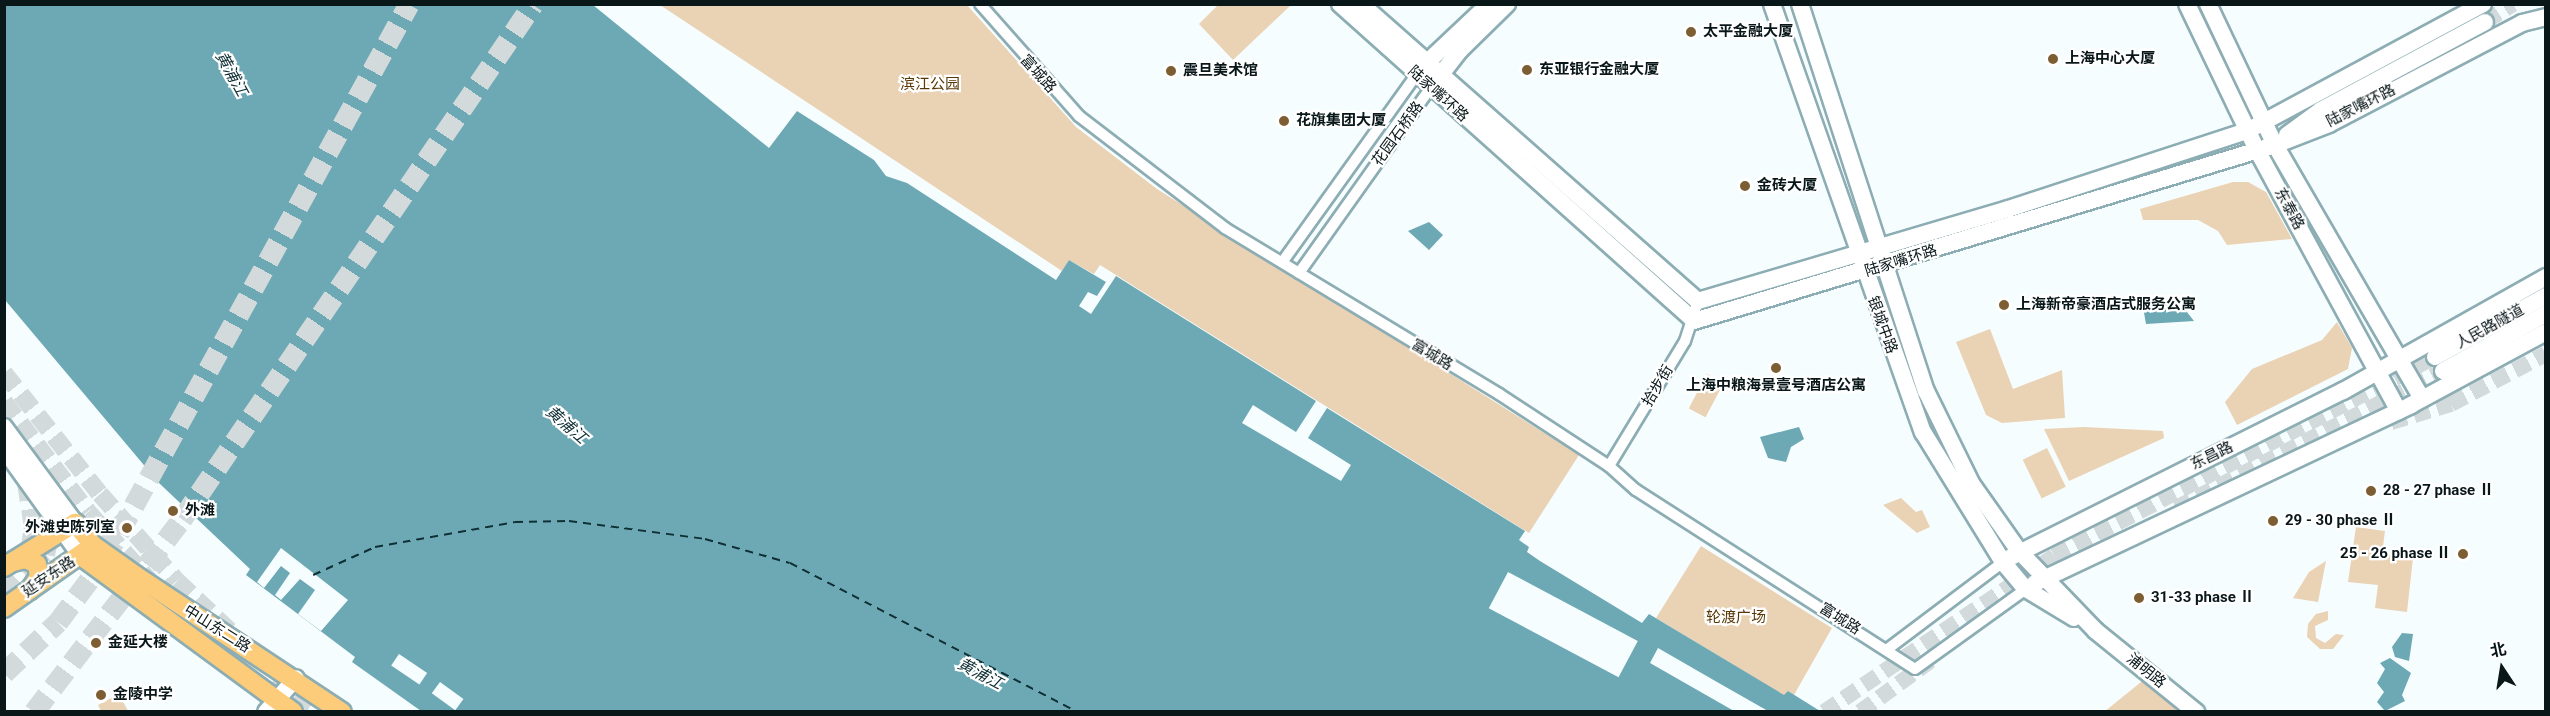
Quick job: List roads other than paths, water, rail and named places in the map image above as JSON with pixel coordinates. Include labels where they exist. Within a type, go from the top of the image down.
[{"type":"main road","name":"陆家嘴环路","points":[[1340,4],[1436,80],[1698,302],[1882,248],[2249,130],[2483,4]]},
{"type":"main road","name":"陆家嘴环路","points":[[1361,4],[1421,68]]},
{"type":"main road","name":"花园石桥路","points":[[1421,68],[1490,4]]},
{"type":"main road","name":"花园石桥路","points":[[1436,80],[1507,4]]},
{"type":"main road","name":"银城中路","points":[[1772,4],[1864,273],[1923,432],[2003,562],[2026,589]]},
{"type":"main road","name":"银城中路","points":[[1800,4],[1938,419],[1971,483],[2019,551],[2043,578]]},
{"type":"main road","name":"东泰路","points":[[2187,4],[2257,150],[2399,411]]},
{"type":"main road","name":"东泰路","points":[[2208,4],[2275,145],[2397,361],[2422,399]]},
{"type":"main road","name":"陆家嘴环路","points":[[1436,80],[1694,321],[1864,273],[2275,145],[2329,124],[2522,23],[2546,17]]},
{"type":"main road","points":[[2275,145],[2321,110],[2485,22]]},
{"type":"main road","name":"东昌路","points":[[2003,562],[2019,551],[2379,372],[2546,277]]},
{"type":"main road","name":"人民路隧道","points":[[2546,296],[2439,364],[2546,314]]},
{"type":"main road","points":[[2026,589],[2043,578],[2399,411],[2546,332]]},
{"type":"main road","points":[[4,427],[68,527]]},
{"type":"main road","points":[[4,449],[87,550]]},
{"type":"main road","name":"延安东路","points":[[8,565],[68,527]]},
{"type":"main road","name":"延安东路","points":[[4,608],[87,550]]},
{"type":"main road","name":"中山东二路","points":[[87,550],[296,678],[342,711]]},
{"type":"main road","name":"中山东二路","points":[[87,550],[272,706],[293,711]]},
{"type":"main road","points":[[8,565],[25,559],[37,564],[39,577],[30,590]]},
{"type":"main road","name":"浦明路","points":[[2043,578],[2096,631],[2196,711]]},
{"type":"main road","name":"浦明路","points":[[2026,589],[2096,631]]},
{"type":"main road","points":[[272,706],[296,678]]},
{"type":"street","name":"富城路","points":[[980,4],[1079,116],[1225,228],[1283,261],[1609,466],[1635,490],[1888,648],[1915,669],[2026,589]]},
{"type":"street","name":"花园石桥路","points":[[1283,261],[1421,68]]},
{"type":"street","name":"花园石桥路","points":[[1299,273],[1436,80]]},
{"type":"street","name":"拾步街","points":[[1609,466],[1694,321],[1698,302]]},
{"type":"street","name":"东昌路","points":[[1888,648],[2003,562]]},
{"type":"water","name":"黄浦江","points":[[5,5],[593,5],[769,148],[797,111],[874,160],[886,176],[907,183],[1056,280],[1069,260],[1106,282],[1097,296],[1088,292],[1079,306],[1091,314],[1116,276],[1316,401],[1296,432],[1253,405],[1242,423],[1341,481],[1351,465],[1308,438],[1327,408],[1525,531],[1519,540],[1529,547],[1527,552],[1540,561],[1642,623],[1649,614],[1784,695],[1788,691],[1820,711],[421,711],[352,662],[355,657],[246,575],[250,569],[159,483],[5,300]]},
{"type":"water","points":[[1429,222],[1443,235],[1429,250],[1408,231]]},
{"type":"water","points":[[2163,299],[2183,307],[2194,321],[2146,324],[2143,307],[2117,307]]},
{"type":"water","points":[[1799,427],[1804,439],[1791,447],[1786,462],[1768,458],[1760,437]]},
{"type":"water","points":[[2402,633],[2413,634],[2409,661],[2395,657],[2392,647]]},
{"type":"water","points":[[2390,658],[2411,673],[2402,695],[2405,701],[2385,711],[2377,702],[2384,692],[2377,683],[2385,669],[2380,663]]},
{"type":"tunnel","points":[[4,673],[58,622],[104,560],[409,4]]},
{"type":"tunnel","points":[[34,712],[182,519],[533,4]]},
{"type":"tunnel","points":[[2485,22],[2513,4]]},
{"type":"tunnel","points":[[2391,422],[2451,404],[2546,354]]},
{"type":"tunnel","points":[[1824,712],[2054,556],[2435,357]]},
{"type":"tunnel","points":[[2176,508],[2443,371]]},
{"type":"tunnel","points":[[4,373],[100,494],[177,581],[232,633]]},
{"type":"tunnel","points":[[4,402],[88,512],[150,581]]},
{"type":"tunnel","points":[[20,559],[30,546],[33,527],[25,477]]},
{"type":"tunnel","points":[[4,592],[46,555],[52,527]]},
{"type":"tunnel","points":[[171,603],[216,646]]},
{"type":"tunnel","points":[[1860,712],[1930,661]]},
{"type":"tunnel","points":[[270,685],[308,712]]},
{"type":"place","name":"太平金融大厦","points":[[1691,32]]},
{"type":"place","name":"上海中心大厦","points":[[2053,59]]},
{"type":"place","name":"东亚银行金融大厦","points":[[1527,70]]},
{"type":"place","name":"震旦美术馆","points":[[1171,71]]},
{"type":"place","name":"花旗集团大厦","points":[[1284,121]]},
{"type":"place","name":"金砖大厦","points":[[1745,186]]},
{"type":"place","name":"上海新帝豪酒店式服务公寓","points":[[2004,305]]},
{"type":"place","name":"上海中粮海景壹号酒店公寓","points":[[1776,368]]},
{"type":"place","name":"28 - 27 phase Ⅱ","points":[[2371,491]]},
{"type":"place","name":"外滩","points":[[173,511]]},
{"type":"place","name":"29 - 30 phase Ⅱ","points":[[2273,521]]},
{"type":"place","name":"外滩史陈列室","points":[[127,528]]},
{"type":"place","name":"25 - 26 phase Ⅱ","points":[[2463,554]]},
{"type":"place","name":"31-33 phase Ⅱ","points":[[2139,598]]},
{"type":"place","name":"金延大楼","points":[[96,643]]},
{"type":"place","name":"金陵中学","points":[[101,695]]},
{"type":"park label","name":"滨江公园","points":[[930,85]]},
{"type":"park label","name":"轮渡广场","points":[[1736,618]]}]
